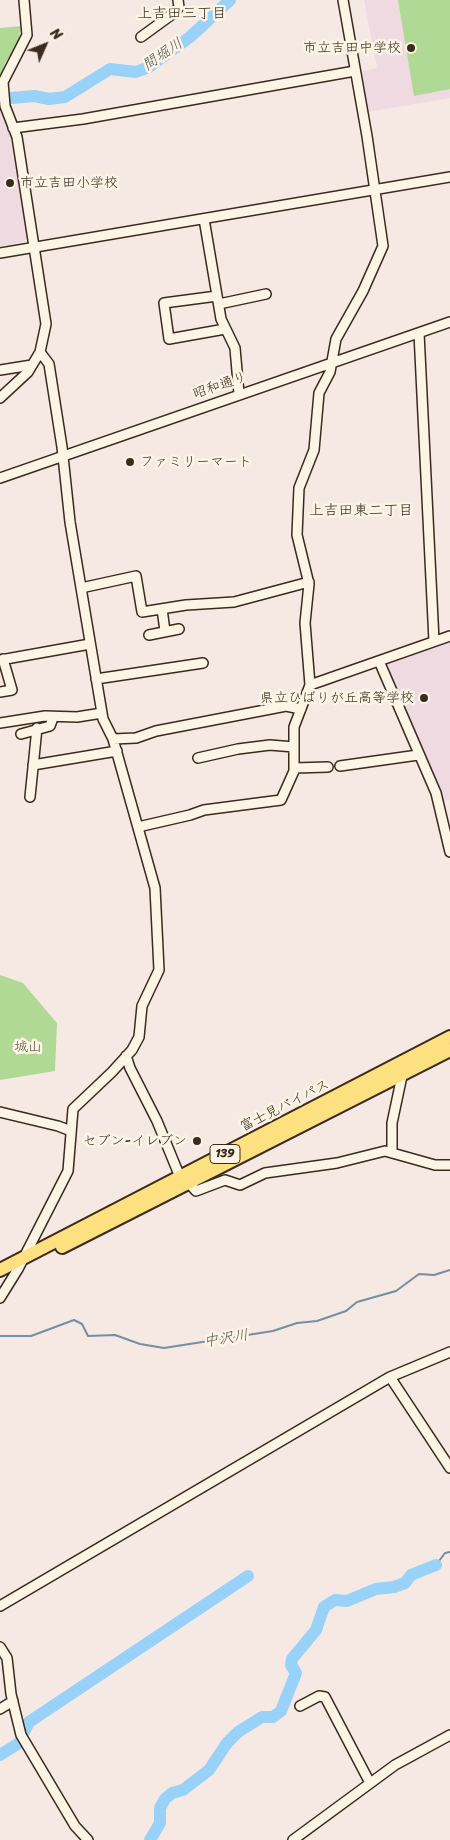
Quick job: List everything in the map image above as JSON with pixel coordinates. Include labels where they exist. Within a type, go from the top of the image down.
[{"type":"highway","name":"富士見バイパス","points":[[0,1278],[450,1037]]},
{"type":"highway","name":"富士見バイパス","points":[[0,1270],[402,1076],[450,1050]]},
{"type":"street","points":[[0,398],[28,372],[40,352],[46,324],[35,247],[13,128],[5,106],[3,82],[27,35],[24,0]]},
{"type":"street","points":[[141,37],[180,7],[178,0]]},
{"type":"street","points":[[138,827],[204,810],[281,800],[290,784],[294,768],[294,727],[310,685],[305,624],[309,582],[297,534],[299,488],[314,450],[319,393],[330,372],[340,330],[363,291],[383,246],[367,136],[343,0]]},
{"type":"street","points":[[13,128],[82,119],[355,71]]},
{"type":"street","points":[[0,253],[450,177]]},
{"type":"street","points":[[204,219],[218,300],[225,329],[235,348],[239,394]]},
{"type":"street","points":[[225,329],[169,339],[164,303],[218,300],[266,294]]},
{"type":"street","name":"昭和通り","points":[[0,478],[450,322]]},
{"type":"street","points":[[419,333],[434,641]]},
{"type":"street","points":[[0,1298],[18,1269],[68,1171],[73,1109],[126,1056],[139,1037],[142,1006],[159,970],[155,888],[117,752],[102,713],[80,588],[49,364],[40,352]]},
{"type":"street","points":[[0,370],[32,365]]},
{"type":"street","points":[[80,588],[136,576],[142,612],[234,602],[309,582]]},
{"type":"street","points":[[162,609],[165,630]]},
{"type":"street","points":[[149,635],[165,630],[179,629]]},
{"type":"street","points":[[310,685],[450,636]]},
{"type":"street","points":[[0,692],[12,690],[2,660],[90,644]]},
{"type":"street","points":[[379,661],[436,793],[450,852]]},
{"type":"street","points":[[96,679],[203,663]]},
{"type":"street","points":[[113,739],[136,738],[156,731],[286,706],[301,709]]},
{"type":"street","points":[[0,724],[45,716],[53,718],[102,713]]},
{"type":"street","points":[[21,734],[37,728],[50,726],[53,718]]},
{"type":"street","points":[[30,797],[37,728]]},
{"type":"street","points":[[198,758],[270,745],[294,748]]},
{"type":"street","points":[[33,765],[117,752]]},
{"type":"street","points":[[340,766],[418,754]]},
{"type":"street","points":[[294,768],[328,767]]},
{"type":"street","points":[[126,1056],[184,1180],[196,1191],[225,1180],[240,1185],[265,1173],[337,1163],[380,1152],[392,1153],[435,1165],[450,1165]]},
{"type":"street","points":[[392,1153],[392,1123],[402,1076]]},
{"type":"street","points":[[0,1112],[71,1131]]},
{"type":"street","points":[[0,1606],[390,1377],[450,1352]]},
{"type":"street","points":[[390,1377],[450,1468]]},
{"type":"street","points":[[0,1647],[7,1658],[13,1701],[21,1735],[75,1826],[88,1840]]},
{"type":"street","points":[[300,1706],[319,1696],[325,1697],[370,1783]]},
{"type":"street","points":[[0,1709],[13,1701]]},
{"type":"street","points":[[293,1840],[395,1765],[450,1735]]},
{"type":"shaded area","name":"市立吉田中学校","points":[[364,0],[450,0],[450,98],[366,112],[359,72],[377,68]]},
{"type":"shaded area","name":"市立吉田小学校","points":[[0,111],[10,129],[29,237],[24,242],[0,246]]},
{"type":"shaded area","name":"県立ひばりが丘高等学校","points":[[450,641],[450,800],[442,801],[384,666],[385,663]]},
{"type":"green space","points":[[398,0],[450,0],[450,89],[414,96]]},
{"type":"green space","points":[[21,26],[18,44],[5,63],[0,80],[0,28]]},
{"type":"green space","name":"城山","points":[[0,975],[23,983],[57,1023],[55,1071],[0,1080]]},
{"type":"waterway","name":"間堀川","points":[[0,99],[34,96],[49,99],[65,97],[110,69],[136,72],[149,67],[190,37],[230,0]]},
{"type":"waterway","name":"中沢川","points":[[0,1336],[31,1336],[74,1320],[82,1324],[88,1336],[115,1335],[140,1344],[164,1348],[273,1331],[297,1323],[317,1321],[346,1311],[357,1302],[396,1291],[419,1274],[434,1275],[450,1270]]},
{"type":"waterway","name":"中沢川","points":[[436,1565],[445,1553],[450,1552]]},
{"type":"waterway","name":"中沢川","points":[[150,1840],[160,1823],[160,1808],[165,1799],[172,1793],[183,1790],[209,1770],[227,1743],[238,1732],[262,1717],[273,1717],[281,1711],[296,1673],[291,1665],[292,1659],[316,1630],[324,1607],[335,1600],[347,1601],[376,1589],[394,1587],[405,1583],[411,1575],[436,1565]]},
{"type":"waterway","name":"中沢川","points":[[24,1732],[29,1722],[248,1576]]},
{"type":"waterway","name":"中沢川","points":[[0,1755],[19,1743]]},
{"type":"place","name":"市立吉田中学校","points":[[411,48]]},
{"type":"place","name":"市立吉田小学校","points":[[10,183]]},
{"type":"place","name":"ファミリーマート","points":[[130,462]]},
{"type":"place","name":"県立ひばりが丘高等学校","points":[[424,698]]},
{"type":"place","name":"セブン-イレブン","points":[[197,1141]]},
{"type":"district","name":"上吉田三丁目","points":[[182,14]]},
{"type":"district","name":"上吉田東二丁目","points":[[361,511]]}]
